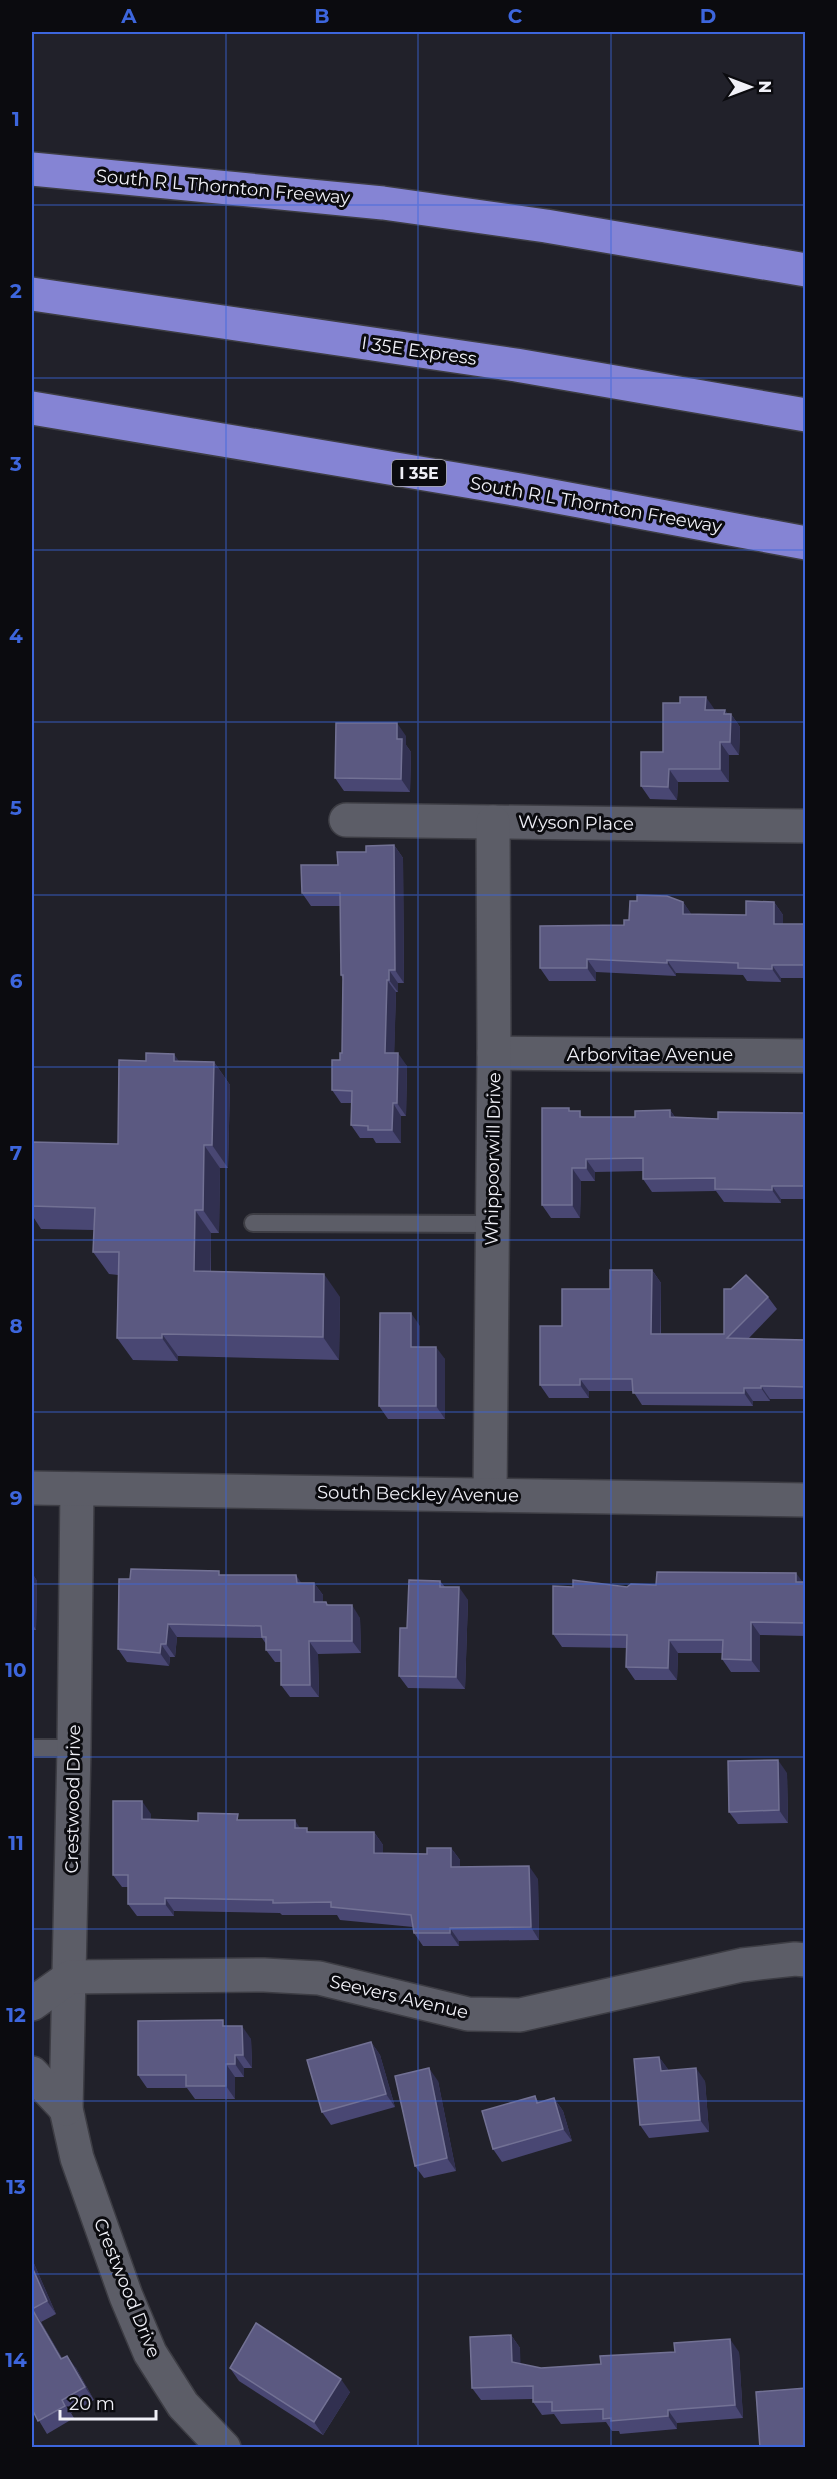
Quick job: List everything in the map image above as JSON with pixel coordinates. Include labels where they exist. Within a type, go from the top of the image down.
[{"type":"highway","name":"South R L Thornton Freeway","points":[[32,169],[383,203],[546,226],[806,270]]},
{"type":"highway","name":"I 35E Express","points":[[32,294],[516,365],[806,415]]},
{"type":"highway","name":"South R L Thornton Freeway","points":[[32,408],[520,490],[806,543]]},
{"type":"street","name":"Wyson Place","points":[[346,820],[806,826]]},
{"type":"street","name":"Whippoorwill Drive","points":[[490,1495],[494,1053],[493,822]]},
{"type":"street","name":"Arborvitae Avenue","points":[[494,1053],[806,1056]]},
{"type":"street","name":"South Beckley Avenue","points":[[32,1488],[806,1500]]},
{"type":"street","name":"Crestwood Drive","points":[[77,1489],[66,2109],[77,2158],[126,2296],[150,2354],[183,2405],[224,2448]]},
{"type":"street","name":"Seevers Avenue","points":[[70,1977],[264,1975],[319,1978],[468,2014],[520,2015],[742,1965],[795,1959],[806,1960]]},
{"type":"street","points":[[32,2004],[70,1977]]},
{"type":"street","points":[[32,2073],[66,2109]]},
{"type":"lane","points":[[253,1223],[492,1224]]},
{"type":"lane","points":[[32,1748],[74,1748]]},
{"type":"building","points":[[680,697],[706,697],[705,710],[725,710],[724,714],[731,714],[730,742],[720,742],[720,769],[669,769],[668,787],[641,786],[641,752],[663,752],[663,703],[680,703]]},
{"type":"building","points":[[336,723],[397,723],[397,739],[402,739],[401,779],[335,778]]},
{"type":"building","points":[[394,845],[395,970],[389,970],[389,980],[387,980],[385,1053],[398,1053],[397,1103],[393,1103],[392,1130],[368,1130],[368,1126],[351,1125],[352,1091],[332,1090],[332,1060],[340,1060],[340,1053],[342,1053],[343,975],[341,975],[340,893],[302,893],[301,865],[338,865],[337,852],[366,852],[366,846]]},
{"type":"building","points":[[637,895],[667,896],[683,902],[683,914],[746,915],[746,901],[774,902],[774,924],[806,924],[806,965],[772,965],[772,969],[738,968],[738,963],[667,960],[667,963],[587,959],[587,968],[540,968],[540,926],[624,925],[624,920],[629,920],[630,901],[637,901]]},
{"type":"building","points":[[146,1053],[174,1054],[174,1061],[214,1062],[212,1145],[204,1145],[203,1210],[195,1210],[194,1271],[324,1274],[323,1337],[162,1334],[162,1338],[117,1338],[119,1252],[93,1252],[95,1208],[32,1206],[32,1142],[118,1144],[119,1060],[146,1061]]},
{"type":"building","points":[[542,1108],[569,1108],[569,1111],[580,1111],[580,1117],[635,1117],[635,1111],[670,1110],[670,1117],[718,1119],[718,1112],[806,1113],[806,1186],[772,1186],[772,1190],[715,1189],[715,1178],[643,1179],[643,1158],[586,1159],[586,1168],[572,1168],[572,1205],[542,1205]]},
{"type":"building","points":[[610,1270],[652,1270],[651,1334],[724,1334],[724,1289],[731,1289],[746,1275],[768,1297],[727,1338],[806,1340],[806,1387],[761,1386],[761,1388],[744,1388],[744,1393],[633,1393],[632,1379],[580,1379],[580,1385],[540,1385],[540,1326],[562,1326],[562,1289],[610,1289]]},
{"type":"building","points":[[380,1313],[411,1313],[411,1347],[436,1347],[436,1406],[379,1406]]},
{"type":"building","points":[[131,1569],[219,1571],[219,1575],[296,1575],[297,1583],[314,1583],[314,1602],[326,1602],[327,1605],[352,1605],[352,1641],[309,1641],[310,1685],[281,1685],[281,1650],[266,1650],[266,1637],[262,1637],[261,1626],[168,1624],[166,1644],[161,1644],[160,1653],[118,1649],[119,1579],[130,1579]]},
{"type":"building","points":[[657,1572],[796,1573],[796,1582],[806,1582],[806,1623],[751,1622],[751,1660],[722,1659],[723,1640],[669,1640],[668,1668],[626,1667],[627,1635],[553,1634],[553,1586],[573,1587],[573,1580],[627,1587],[631,1584],[656,1585]]},
{"type":"building","points":[[409,1580],[440,1581],[440,1587],[459,1587],[456,1677],[399,1676],[400,1628],[407,1628]]},
{"type":"building","points":[[778,1760],[779,1810],[729,1812],[728,1761]]},
{"type":"building","points":[[113,1801],[142,1801],[142,1819],[198,1821],[198,1813],[238,1814],[237,1820],[295,1820],[295,1828],[307,1828],[307,1832],[374,1832],[374,1853],[427,1854],[427,1848],[451,1848],[451,1867],[529,1866],[531,1927],[450,1928],[450,1933],[414,1933],[411,1915],[331,1907],[331,1902],[273,1903],[273,1900],[165,1898],[165,1904],[128,1904],[128,1875],[113,1875]]},
{"type":"building","points":[[223,2020],[223,2026],[242,2026],[243,2055],[235,2055],[235,2064],[226,2064],[226,2086],[186,2086],[186,2075],[138,2075],[138,2021]]},
{"type":"building","points":[[371,2042],[386,2094],[322,2112],[307,2060]]},
{"type":"building","points":[[659,2057],[661,2071],[696,2068],[700,2120],[640,2125],[634,2059]]},
{"type":"building","points":[[429,2068],[447,2158],[415,2166],[395,2076]]},
{"type":"building","points":[[535,2096],[537,2103],[554,2098],[563,2129],[493,2149],[482,2111]]},
{"type":"building","points":[[32,2267],[47,2301],[32,2309]]},
{"type":"building","points":[[32,2309],[61,2359],[67,2356],[85,2387],[62,2400],[65,2406],[38,2421],[32,2409]]},
{"type":"building","points":[[256,2323],[341,2379],[314,2422],[230,2368]]},
{"type":"building","points":[[511,2335],[512,2362],[541,2368],[601,2364],[600,2356],[675,2352],[674,2343],[730,2339],[735,2405],[668,2410],[668,2416],[611,2421],[611,2418],[603,2419],[603,2409],[552,2411],[552,2402],[533,2402],[533,2386],[472,2388],[470,2337]]},
{"type":"building","points":[[806,2388],[806,2448],[760,2448],[756,2392]]}]
